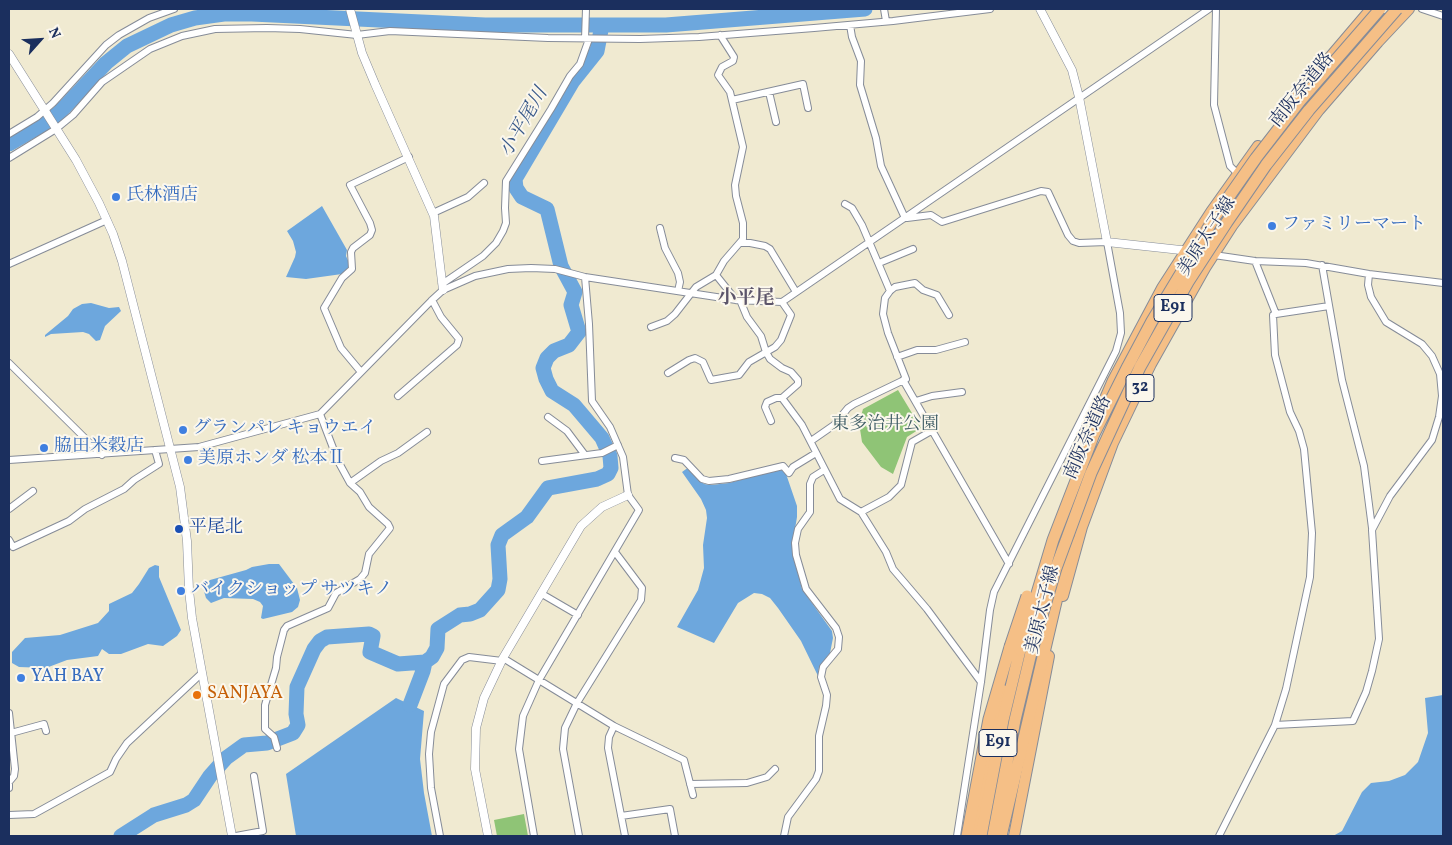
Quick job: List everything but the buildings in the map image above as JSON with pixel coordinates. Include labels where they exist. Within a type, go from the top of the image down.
[{"type":"highway","name":"南阪奈道路","points":[[981,836],[1002,720],[1035,595],[1053,540],[1094,434],[1152,321],[1216,215],[1256,158],[1300,101],[1380,9]]},
{"type":"highway","name":"南阪奈道路","points":[[993,836],[1015,720],[1031,654],[1056,568],[1091,473],[1140,367],[1188,282],[1266,165],[1359,51],[1397,9]]},
{"type":"highway","points":[[967,836],[989,719],[1010,647],[1032,583],[1094,434]]},
{"type":"highway","points":[[1001,836],[1061,577],[1091,473]]},
{"type":"main road","name":"美原太子線","points":[[974,836],[992,732],[1009,665],[1055,527],[1092,429],[1114,380],[1162,288],[1237,173],[1299,93],[1371,9]]},
{"type":"main road","name":"美原太子線","points":[[1014,836],[1048,658],[1082,527],[1114,443],[1151,364],[1232,226],[1319,110],[1409,9]]},
{"type":"street","points":[[9,134],[45,112],[113,40],[141,22],[174,9]]},
{"type":"street","points":[[350,9],[362,53],[433,213],[442,287]]},
{"type":"street","points":[[9,460],[199,447],[320,414],[432,300],[442,287],[483,256],[496,243],[506,223],[506,181],[570,76],[580,64],[587,38],[586,9]]},
{"type":"street","points":[[884,9],[886,21]]},
{"type":"street","points":[[9,158],[73,115],[107,78],[150,49],[182,36],[215,29],[267,28],[357,33],[390,31],[640,39],[720,35],[886,21],[990,9]]},
{"type":"street","points":[[957,836],[994,592],[1116,351],[1121,333],[1120,312],[1079,97],[1072,70],[1040,9]]},
{"type":"street","points":[[442,287],[474,276],[508,269],[555,269],[585,277],[738,300],[782,302],[1209,9]]},
{"type":"street","points":[[1216,9],[1214,106],[1230,166],[1237,173]]},
{"type":"street","points":[[1422,9],[1443,16]]},
{"type":"street","points":[[850,24],[852,37],[861,61],[860,85],[876,138],[881,166],[906,218]]},
{"type":"street","points":[[651,327],[675,314],[696,288],[716,275],[731,251],[741,243],[744,234],[735,185],[743,147],[730,92],[718,75],[722,67],[732,61],[734,57],[720,35]]},
{"type":"street","points":[[9,54],[76,160],[107,220],[122,261],[180,487],[187,541],[189,590],[202,673],[234,836],[263,831],[254,776]]},
{"type":"street","points":[[732,100],[803,84],[808,108]]},
{"type":"street","points":[[769,92],[776,122]]},
{"type":"street","points":[[361,372],[341,348],[324,308],[342,278],[352,269],[352,248],[370,235],[372,230],[350,185],[408,157]]},
{"type":"street","points":[[433,213],[468,196],[484,183]]},
{"type":"street","points":[[906,218],[931,215],[942,222],[1041,191],[1048,192],[1068,235],[1079,243],[1107,242],[1255,261],[1306,263],[1369,274],[1443,283]]},
{"type":"street","points":[[845,204],[856,213],[870,241],[890,291]]},
{"type":"street","points":[[9,264],[107,220]]},
{"type":"street","points":[[660,228],[665,248],[678,273],[680,282],[678,291]]},
{"type":"street","points":[[741,243],[765,246],[770,249],[796,292]]},
{"type":"street","points":[[879,263],[913,249]]},
{"type":"street","points":[[1255,261],[1276,314]]},
{"type":"street","points":[[1275,725],[1353,721],[1366,692],[1379,639],[1372,530],[1364,466],[1342,380],[1322,265]]},
{"type":"street","points":[[1369,274],[1368,286],[1371,297],[1386,322],[1422,344],[1432,356],[1440,374],[1442,396],[1439,417],[1432,440],[1390,496],[1372,530]]},
{"type":"street","points":[[716,275],[738,300],[747,317],[761,336],[770,358],[782,368],[791,372],[798,380],[798,384],[782,398],[776,398],[767,402],[764,407],[771,421]]},
{"type":"street","points":[[534,836],[519,749],[523,716],[539,680],[639,510],[628,495],[623,458],[610,427],[592,401],[585,277]]},
{"type":"street","points":[[811,441],[834,425],[848,408],[854,404],[906,379],[883,314],[885,298],[890,291],[910,283],[915,283],[923,290],[937,294],[949,315]]},
{"type":"street","points":[[398,396],[457,345],[459,339],[441,317],[432,300]]},
{"type":"street","points":[[668,373],[695,358],[702,362],[711,380],[739,375],[749,362],[775,347],[781,340],[791,316],[782,302]]},
{"type":"street","points":[[1219,836],[1275,725],[1286,689],[1310,577],[1312,533],[1304,449],[1299,431],[1290,412],[1275,355],[1272,315],[1329,306]]},
{"type":"street","points":[[897,357],[917,350],[936,350],[965,342]]},
{"type":"street","points":[[9,363],[102,455]]},
{"type":"street","points":[[903,380],[1009,564]]},
{"type":"street","points":[[916,401],[932,396],[962,392]]},
{"type":"street","points":[[782,398],[802,425],[840,499],[861,512],[886,552],[893,569],[981,682]]},
{"type":"street","points":[[277,748],[274,737],[265,729],[265,705],[276,668],[284,630],[287,626],[328,608],[336,593],[360,579],[365,573],[369,554],[390,528],[369,507],[360,492],[350,483],[338,461],[320,414]]},
{"type":"street","points":[[548,417],[567,431],[585,455]]},
{"type":"street","points":[[861,512],[889,497],[901,485],[912,442],[933,430]]},
{"type":"street","points":[[350,483],[427,432]]},
{"type":"street","points":[[542,460],[602,452],[617,445]]},
{"type":"street","points":[[9,540],[13,547],[68,521],[85,509],[124,489],[134,480],[159,464],[155,450]]},
{"type":"street","points":[[675,458],[684,460],[702,478],[709,481],[729,480],[783,466],[789,473],[793,467],[816,453]]},
{"type":"street","points":[[784,836],[788,818],[816,779],[819,771],[819,736],[827,696],[821,677],[823,667],[838,648],[839,636],[836,628],[806,589],[796,554],[798,529],[810,512],[810,484],[813,477],[824,470]]},
{"type":"street","points":[[9,509],[33,491]]},
{"type":"street","points":[[488,836],[475,769],[476,728],[484,698],[503,660],[581,526],[602,507],[628,495]]},
{"type":"street","points":[[579,836],[563,749],[565,728],[577,703],[641,600],[642,588],[616,552]]},
{"type":"street","points":[[542,594],[578,616]]},
{"type":"street","points":[[440,836],[431,788],[429,754],[431,732],[444,684],[462,660],[469,657],[503,660],[614,726],[684,760],[693,796]]},
{"type":"street","points":[[9,815],[34,814],[110,772],[127,743],[202,673]]},
{"type":"street","points":[[9,718],[15,769],[14,776],[9,782],[9,788]]},
{"type":"street","points":[[11,733],[44,724],[46,732]]},
{"type":"street","points":[[614,726],[609,737],[608,748],[625,836]]},
{"type":"street","points":[[690,784],[747,784],[767,777],[775,769]]},
{"type":"street","points":[[621,816],[670,809],[675,836]]},
{"type":"green space","name":"東多治井公園","points":[[898,390],[921,428],[907,437],[893,474],[881,467],[862,442],[860,420],[863,409]]},
{"type":"green space","points":[[524,814],[528,836],[497,836],[494,820]]},
{"type":"water","points":[[322,206],[347,250],[346,256],[350,265],[348,270],[342,274],[306,279],[286,277],[296,252],[293,241],[287,231]]},
{"type":"water","points":[[91,303],[109,308],[119,307],[121,311],[105,326],[100,340],[96,341],[89,334],[83,332],[51,334],[45,337],[73,309],[82,304]]},
{"type":"water","points":[[689,467],[704,484],[711,485],[729,483],[784,468],[797,506],[793,552],[802,589],[832,631],[833,638],[830,653],[819,667],[818,676],[801,641],[770,598],[762,594],[754,593],[738,603],[714,643],[677,627],[698,590],[704,568],[703,545],[707,518],[706,510],[701,499],[682,472]]},
{"type":"water","points":[[279,564],[297,588],[300,600],[298,607],[292,612],[263,619],[261,618],[263,606],[260,602],[253,599],[224,598],[211,603],[206,598],[203,588],[210,580],[252,567]]},
{"type":"water","points":[[155,565],[159,566],[159,577],[181,630],[177,636],[163,646],[148,644],[121,654],[109,654],[102,649],[98,656],[67,660],[46,668],[19,667],[12,663],[12,652],[25,638],[60,635],[98,623],[109,611],[109,604],[132,593],[149,568]]},
{"type":"water","points":[[1443,695],[1443,836],[1333,836],[1342,831],[1362,792],[1371,783],[1389,781],[1405,775],[1418,762],[1428,733],[1425,698]]},
{"type":"water","points":[[396,698],[424,711],[420,759],[432,836],[296,836],[286,774]]},
{"type":"waterway","points":[[9,144],[59,113],[106,63],[127,46],[171,25],[195,18],[224,14],[252,14],[485,25],[666,25],[865,9]]},
{"type":"waterway","name":"小平尾川","points":[[121,836],[154,815],[186,805],[194,800],[210,776],[226,758],[244,745],[267,743],[293,733],[298,725],[296,714],[297,687],[314,649],[320,641],[327,637],[369,634],[373,636],[370,652],[398,664],[425,662],[432,657],[437,648],[438,629],[460,615],[480,610],[498,590],[500,579],[498,545],[502,535],[527,517],[548,488],[597,479],[608,474],[611,468],[610,456],[602,438],[574,405],[552,391],[546,379],[543,368],[547,358],[554,351],[569,345],[579,332],[571,305],[575,292],[561,266],[547,209],[522,197],[516,188],[515,179],[573,81],[597,51],[602,25]]},
{"type":"waterway","points":[[410,705],[425,662]]},
{"type":"place","name":"氏林酒店","points":[[116,197]]},
{"type":"place","name":"ファミリーマート","points":[[1272,226]]},
{"type":"place","name":"グランパレ キョウエイ","points":[[183,430]]},
{"type":"place","name":"脇田米穀店","points":[[44,448]]},
{"type":"place","name":"美原ホンダ 松本Ⅱ","points":[[188,460]]},
{"type":"place","name":"平尾北","points":[[179,529]]},
{"type":"place","name":"バイクショップ サツキノ","points":[[181,591]]},
{"type":"place","name":"YAH BAY","points":[[21,678]]},
{"type":"place","name":"SANJAYA","points":[[197,695]]},
{"type":"district","name":"小平尾","points":[[746,300]]}]
